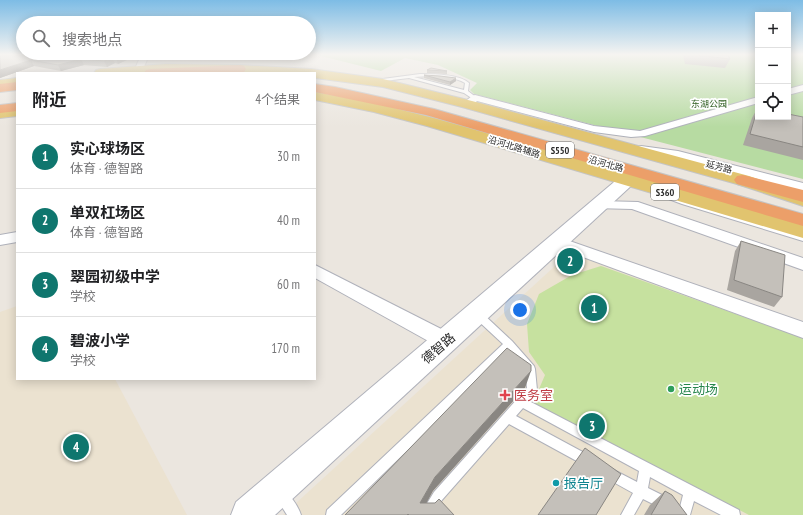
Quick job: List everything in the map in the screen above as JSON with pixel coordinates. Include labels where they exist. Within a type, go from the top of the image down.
[{"type":"highway","name":"沿河北路","points":[[316,80],[364,87],[410,96],[803,206]]},
{"type":"highway","points":[[0,88],[16,86]]},
{"type":"highway","name":"沿河北路","points":[[316,88],[429,112],[631,176],[803,220]]},
{"type":"highway","points":[[0,95],[16,93]]},
{"type":"highway","points":[[0,101],[16,99]]},
{"type":"highway","points":[[0,109],[16,107]]},
{"type":"highway","points":[[495,141],[631,176]]},
{"type":"highway","points":[[743,180],[803,196]]},
{"type":"main road","points":[[357,79],[469,98],[633,150],[743,180],[803,200]]},
{"type":"main road","points":[[0,84],[16,82]]},
{"type":"main road","name":"沿河北路辅路","points":[[316,96],[375,107],[495,141]]},
{"type":"main road","points":[[0,114],[16,112]]},
{"type":"main road","name":"S360","points":[[631,176],[803,231]]},
{"type":"street","points":[[791,91],[803,88]]},
{"type":"street","points":[[469,98],[594,129],[631,134],[641,134],[755,101]]},
{"type":"street","name":"延芳路","points":[[633,150],[678,156],[803,189]]},
{"type":"street","name":"德智路","points":[[249,515],[631,176]]},
{"type":"street","points":[[599,205],[633,205],[803,264]]},
{"type":"street","points":[[0,240],[16,237]]},
{"type":"street","points":[[558,242],[803,330]]},
{"type":"street","points":[[316,272],[446,341]]},
{"type":"lane","points":[[373,81],[389,79]]},
{"type":"lane","points":[[411,79],[469,98],[467,83],[459,79]]},
{"type":"lane","points":[[631,176],[684,203],[803,239]]},
{"type":"lane","points":[[426,515],[438,496],[532,390],[530,369],[509,344],[477,314]]},
{"type":"lane","points":[[332,515],[509,344]]},
{"type":"lane","points":[[521,402],[734,515]]},
{"type":"lane","points":[[508,417],[684,515],[690,492]]},
{"type":"lane","points":[[627,515],[641,491],[646,469]]},
{"type":"lane","points":[[277,491],[295,515]]},
{"type":"shaded area","points":[[576,254],[803,336],[803,515],[283,515],[567,255]]},
{"type":"shaded area","points":[[16,306],[16,380],[116,380],[187,515],[0,515],[0,312]]},
{"type":"green space","name":"东湖公园","points":[[468,79],[755,79],[755,120],[791,120],[791,79],[803,79],[803,179],[474,94],[470,90],[477,83]]},
{"type":"green space","name":"运动场","points":[[601,266],[803,338],[803,515],[749,515],[533,403],[545,375],[529,352],[527,324],[539,294],[572,275]]},
{"type":"building","points":[[439,79],[454,79],[450,82]]},
{"type":"building","points":[[791,115],[803,117],[803,147],[750,134],[755,117],[755,120],[791,120]]},
{"type":"building","points":[[741,241],[785,255],[782,297],[734,280]]},
{"type":"building","points":[[507,348],[531,365],[531,371],[435,477],[420,503],[435,503],[439,499],[454,515],[345,515]]},
{"type":"building","points":[[585,448],[621,474],[596,515],[538,515]]},
{"type":"building","points":[[665,491],[672,495],[687,515],[651,515]]},
{"type":"place","name":"单双杠场区","points":[[570,261]]},
{"type":"place","name":"实心球场区","points":[[594,308]]},
{"type":"place","name":"运动场","points":[[671,389]]},
{"type":"place","name":"医务室","points":[[505,395]]},
{"type":"place","name":"翠园初级中学","points":[[592,426]]},
{"type":"place","name":"碧波小学","points":[[76,447]]},
{"type":"place","name":"报告厅","points":[[556,483]]}]
